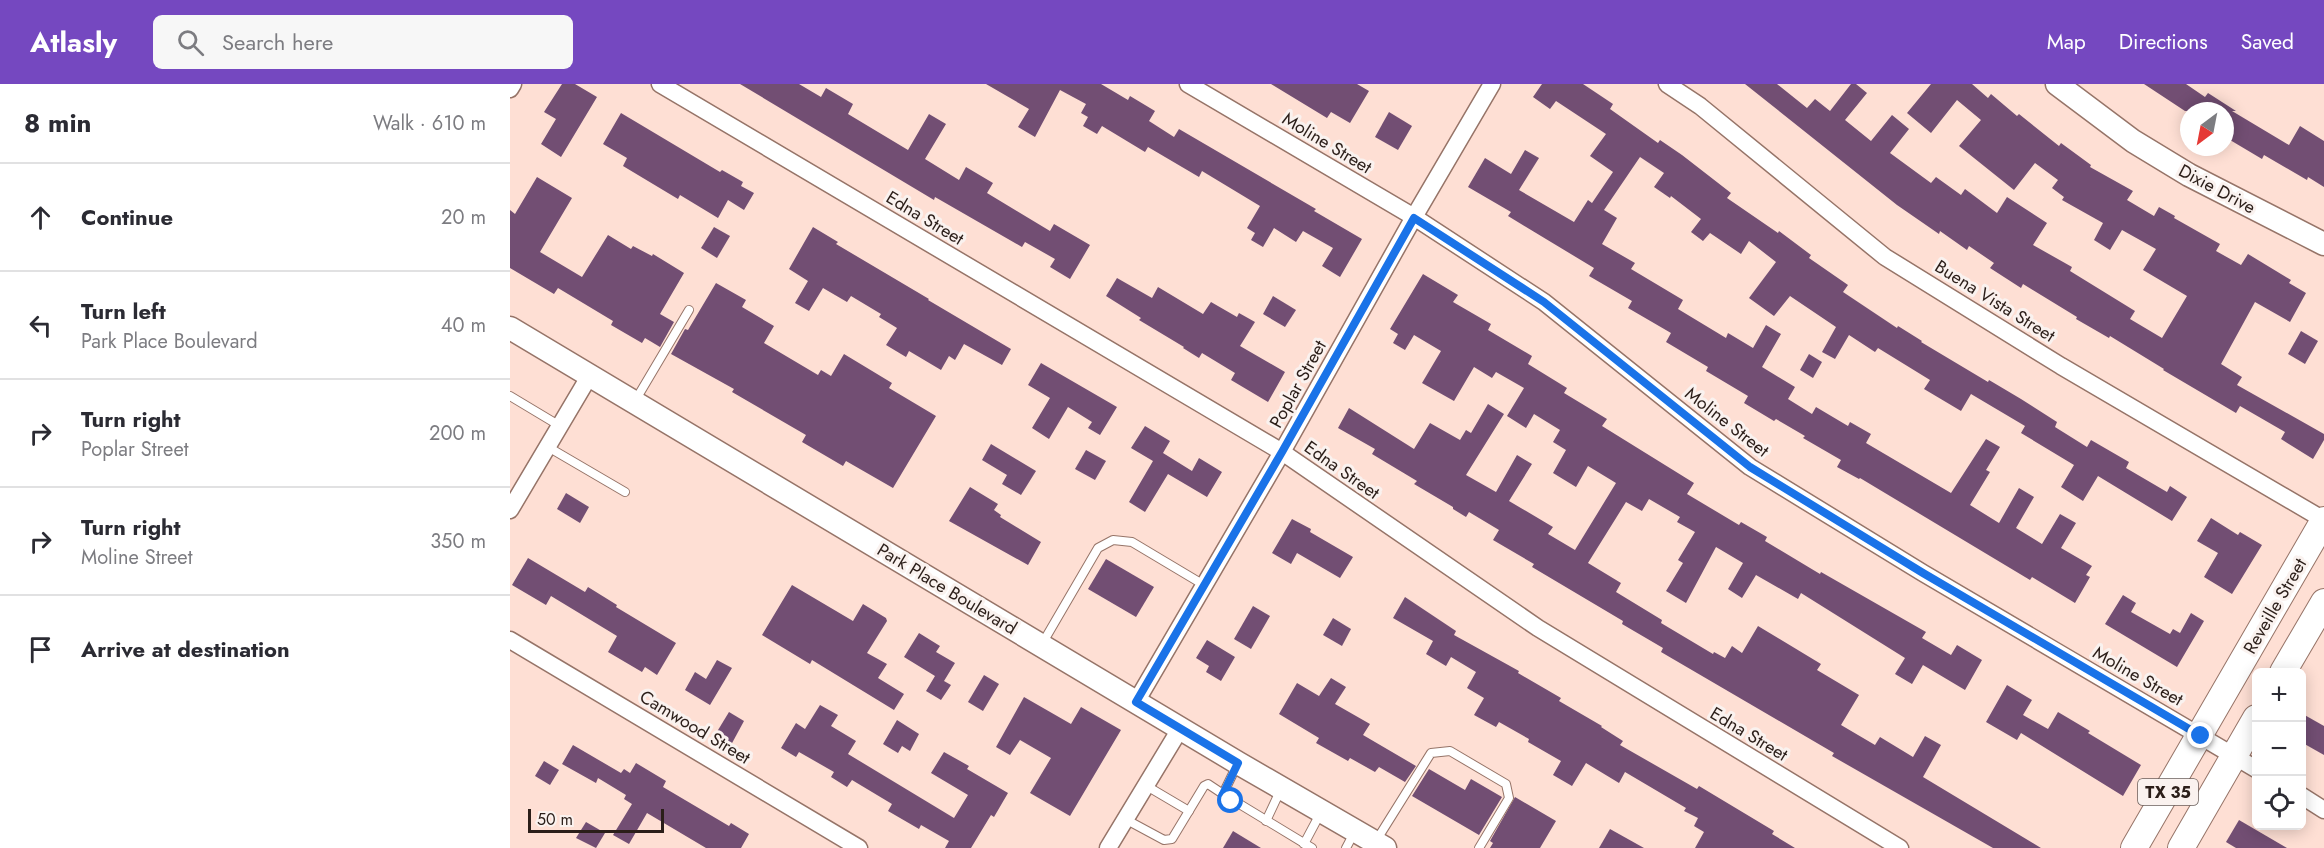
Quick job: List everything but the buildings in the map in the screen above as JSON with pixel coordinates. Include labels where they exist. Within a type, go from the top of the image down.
[{"type":"main road","name":"Dixie Drive","points":[[2056,84],[2133,141],[2189,175],[2324,244]]},
{"type":"main road","name":"Park Place Boulevard","points":[[510,328],[1180,729],[1322,811],[1351,839],[1380,845]]},
{"type":"main road","name":"Reveille Street","points":[[2134,848],[2201,736],[2324,520]]},
{"type":"main road","points":[[2285,668],[2324,602]]},
{"type":"main road","name":"TX 35","points":[[2181,848],[2254,722]]},
{"type":"street","points":[[510,89],[513,84]]},
{"type":"street","name":"Edna Street","points":[[660,84],[1282,452],[1538,628],[1900,848]]},
{"type":"street","name":"Moline Street","points":[[1188,84],[1414,218],[1544,302],[1750,467],[1923,573],[2252,767]]},
{"type":"street","name":"Poplar Street","points":[[1136,702],[1492,84]]},
{"type":"street","name":"Buena Vista Street","points":[[1667,84],[1700,106],[1886,257],[2061,366],[2324,520]]},
{"type":"street","points":[[510,510],[590,375]]},
{"type":"street","name":"Camwood Street","points":[[510,640],[859,848]]},
{"type":"street","points":[[1108,848],[1180,729]]},
{"type":"street","points":[[2306,799],[2324,810]]},
{"type":"lane","points":[[635,402],[689,310]]},
{"type":"lane","points":[[510,396],[560,426]]},
{"type":"lane","points":[[548,447],[625,492]]},
{"type":"lane","points":[[1041,645],[1098,548],[1113,540],[1132,542],[1204,585]]},
{"type":"lane","points":[[1380,845],[1431,753],[1450,751],[1506,784],[1509,798],[1479,848]]},
{"type":"lane","points":[[1223,794],[1238,763]]},
{"type":"lane","points":[[1125,819],[1164,840],[1172,839],[1204,786],[1208,784],[1308,846],[1322,811]]},
{"type":"lane","points":[[1145,785],[1189,811]]},
{"type":"lane","points":[[1266,821],[1281,788]]},
{"type":"route","points":[[1231,801],[1223,794],[1238,763],[1136,702],[1282,452],[1414,218],[1544,302],[1750,467],[1923,573],[2201,736]]}]
